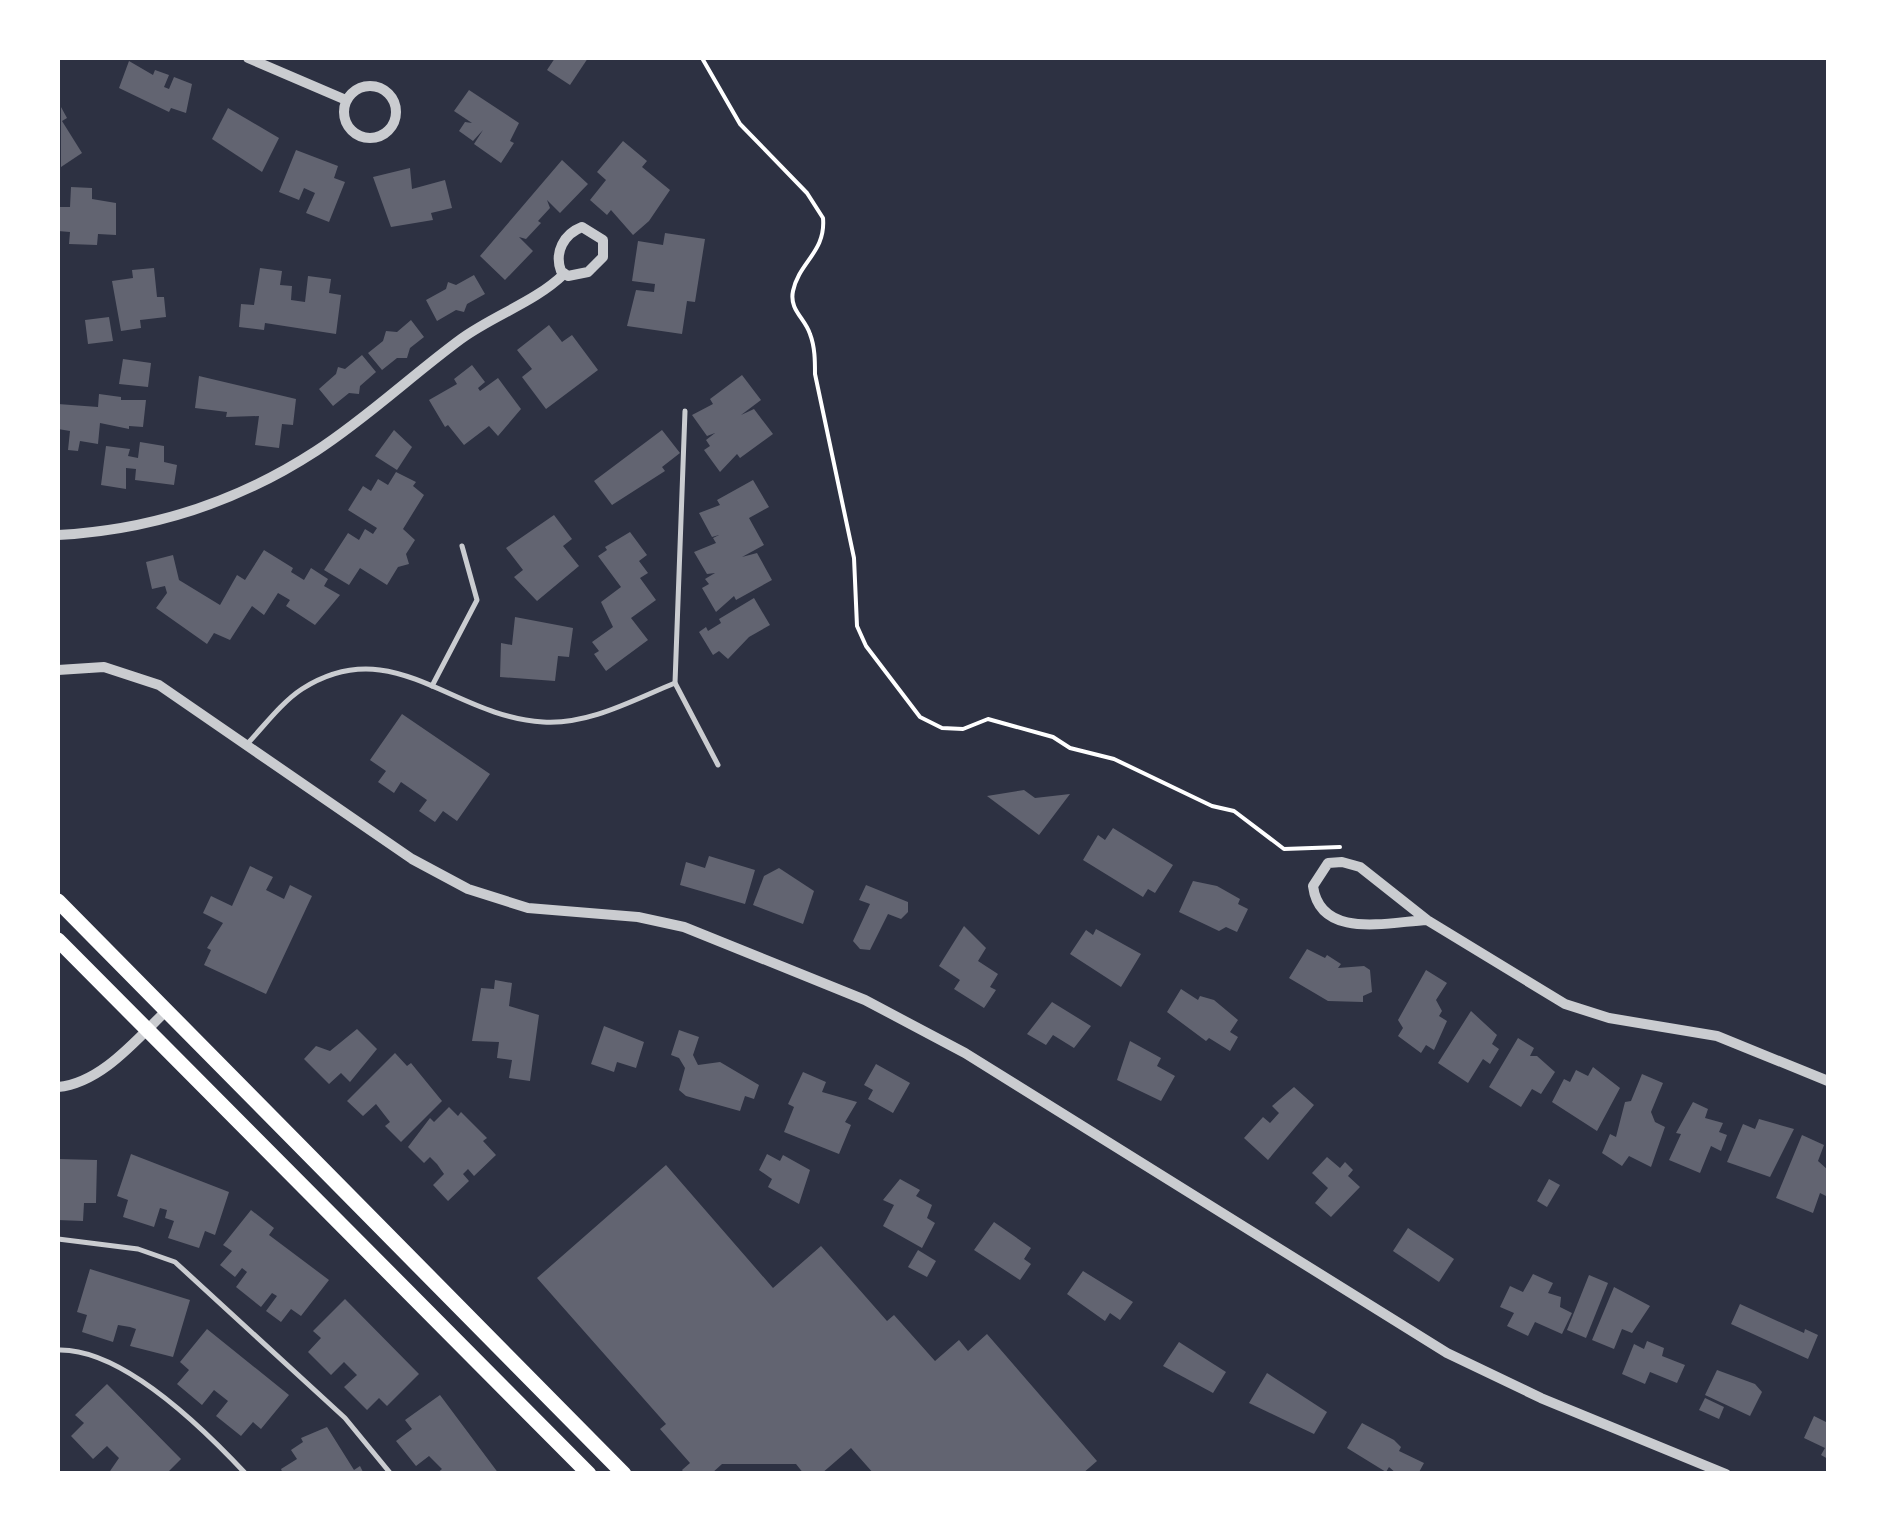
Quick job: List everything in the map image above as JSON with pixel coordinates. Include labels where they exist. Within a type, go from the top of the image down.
[{"type":"main road","points":[[58,901],[624,1474]]},
{"type":"main road","points":[[58,940],[589,1474]]},
{"type":"street","points":[[248,58],[346,100]]},
{"type":"street","points":[[368,85],[382,88],[392,97],[394,123],[385,134],[358,136],[344,114],[346,100],[355,90],[368,85]]},
{"type":"street","points":[[582,227],[597,232],[606,248],[597,264],[576,278],[564,274],[558,254],[568,236],[582,227]]},
{"type":"street","points":[[58,535],[119,532],[195,510],[258,485],[318,450],[469,333],[550,287],[564,274]]},
{"type":"street","points":[[58,670],[104,667],[142,676],[412,859],[468,889],[528,908],[638,918],[684,928],[865,1000],[1012,1082],[1416,1336],[1540,1398],[1726,1474]]},
{"type":"street","points":[[1428,920],[1340,922],[1324,914],[1313,886],[1320,870],[1342,862],[1360,867],[1428,920],[1565,1004],[1609,1018],[1717,1036],[1828,1081]]},
{"type":"street","points":[[58,1087],[71,1086],[107,1066],[166,1012]]},
{"type":"lane","points":[[685,411],[675,683],[718,765]]},
{"type":"lane","points":[[432,686],[477,600],[462,546]]},
{"type":"lane","points":[[246,745],[299,690],[336,671],[377,666],[502,716],[545,722],[590,718],[675,683]]},
{"type":"lane","points":[[58,1239],[138,1249],[175,1262],[344,1418],[391,1474]]},
{"type":"lane","points":[[58,1350],[78,1349],[114,1362],[246,1474]]},
{"type":"path","points":[[702,58],[740,124],[808,194],[823,218],[818,253],[795,284],[794,310],[808,328],[814,349],[815,374],[854,558],[857,626],[866,646],[920,717],[942,728],[963,729],[988,719],[1053,737],[1070,748],[1114,760],[1212,806],[1234,811],[1258,825],[1284,849],[1340,845],[1342,862]]},
{"type":"building","points":[[555,58],[588,58],[570,85],[547,70]]},
{"type":"building","points":[[129,61],[153,75],[155,70],[169,75],[164,87],[169,89],[174,77],[192,84],[186,113],[171,108],[169,112],[119,88]]},
{"type":"building","points":[[469,90],[519,123],[510,141],[514,143],[501,163],[474,144],[483,130],[473,141],[459,131],[465,122],[472,123],[454,111]]},
{"type":"building","points":[[61,107],[67,118],[62,121],[82,153],[61,167]]},
{"type":"building","points":[[228,108],[279,138],[262,172],[212,139]]},
{"type":"building","points":[[623,141],[647,161],[642,167],[670,190],[649,221],[633,235],[611,210],[607,215],[590,200],[606,180],[597,172]]},
{"type":"building","points":[[296,150],[338,166],[334,178],[345,182],[329,222],[306,213],[315,193],[304,188],[299,200],[279,192]]},
{"type":"building","points":[[562,160],[588,184],[560,213],[547,200],[550,208],[538,221],[541,223],[526,239],[519,237],[533,251],[505,280],[480,256]]},
{"type":"building","points":[[410,168],[412,189],[445,180],[452,208],[431,213],[433,220],[391,227],[373,177]]},
{"type":"building","points":[[71,187],[92,188],[92,199],[116,203],[116,235],[98,234],[97,245],[69,244],[70,232],[58,231],[59,207],[70,207]]},
{"type":"building","points":[[665,233],[705,239],[695,302],[687,301],[682,334],[627,326],[636,290],[654,292],[655,284],[632,281],[638,241],[663,245]]},
{"type":"building","points":[[154,268],[157,297],[164,297],[166,317],[140,320],[141,328],[121,331],[112,281],[133,278],[132,270]]},
{"type":"building","points":[[260,268],[282,271],[280,285],[292,286],[291,300],[305,302],[308,276],[331,279],[329,293],[341,295],[336,334],[265,323],[264,330],[239,327],[241,304],[254,305]]},
{"type":"building","points":[[474,275],[485,294],[467,304],[464,312],[456,310],[437,321],[426,300],[446,289],[448,282],[456,285]]},
{"type":"building","points":[[109,317],[113,341],[88,344],[85,320]]},
{"type":"building","points":[[411,320],[424,337],[410,348],[407,358],[397,358],[382,370],[368,353],[383,341],[386,331],[397,332]]},
{"type":"building","points":[[549,325],[562,342],[572,335],[598,370],[546,409],[522,377],[532,369],[517,350]]},
{"type":"building","points":[[362,355],[376,372],[360,386],[359,394],[349,393],[333,406],[319,389],[336,374],[338,367],[345,369]]},
{"type":"building","points":[[123,359],[151,363],[148,387],[119,384]]},
{"type":"building","points":[[472,365],[485,382],[478,388],[480,391],[498,378],[521,409],[498,436],[489,426],[464,445],[448,425],[445,427],[429,400],[457,384],[454,379]]},
{"type":"building","points":[[742,375],[761,400],[741,415],[754,409],[773,434],[740,458],[737,454],[720,472],[704,450],[710,446],[706,440],[715,433],[707,436],[692,415],[713,404],[710,399]]},
{"type":"building","points":[[199,376],[296,399],[293,425],[282,424],[279,448],[255,445],[259,416],[226,417],[227,412],[195,408]]},
{"type":"building","points":[[99,394],[121,400],[146,400],[143,427],[129,429],[100,423],[98,444],[80,441],[78,451],[68,450],[70,431],[58,429],[58,404],[98,407]]},
{"type":"building","points":[[394,430],[412,447],[397,470],[375,456]]},
{"type":"building","points":[[662,430],[680,453],[662,467],[665,471],[612,505],[594,481]]},
{"type":"building","points":[[140,442],[164,446],[164,462],[177,465],[174,485],[135,480],[136,469],[126,468],[126,489],[101,485],[106,446],[130,449],[128,456],[138,458]]},
{"type":"building","points":[[396,472],[416,482],[413,486],[424,495],[403,529],[415,540],[406,554],[409,564],[398,567],[387,585],[360,568],[349,585],[324,570],[348,533],[359,540],[365,529],[373,534],[377,528],[348,510],[363,486],[371,491],[378,479],[388,485]]},
{"type":"building","points":[[753,480],[769,507],[749,518],[764,545],[742,557],[757,553],[772,580],[736,600],[734,596],[716,612],[702,588],[709,584],[705,579],[715,573],[707,574],[694,552],[716,543],[713,538],[719,535],[712,537],[699,513],[720,505],[717,500]]},
{"type":"building","points":[[554,515],[572,539],[563,546],[579,566],[537,601],[514,577],[523,570],[506,548]]},
{"type":"building","points":[[630,532],[647,555],[639,561],[648,573],[640,578],[656,600],[631,618],[648,640],[606,671],[594,654],[599,651],[592,642],[613,627],[601,602],[621,587],[598,556]]},
{"type":"building","points":[[264,550],[304,580],[311,568],[328,579],[324,586],[340,595],[315,625],[286,606],[290,600],[278,593],[264,615],[252,606],[230,640],[214,633],[207,644],[156,608],[167,593],[165,586],[152,589],[146,562],[173,555],[179,580],[220,605],[237,575],[245,580]]},
{"type":"building","points":[[754,598],[770,625],[749,637],[728,659],[719,651],[713,655],[699,632],[721,623],[719,619]]},
{"type":"building","points":[[515,617],[573,628],[569,657],[558,656],[555,681],[500,677],[501,643],[512,645]]},
{"type":"building","points":[[402,714],[490,774],[457,821],[443,811],[435,822],[419,811],[427,800],[401,782],[394,793],[378,782],[386,771],[370,760]]},
{"type":"building","points":[[1024,790],[1035,798],[1070,794],[1039,835],[987,796]]},
{"type":"building","points":[[1113,828],[1173,865],[1155,893],[1148,889],[1143,897],[1083,860],[1098,835],[1105,840]]},
{"type":"building","points":[[709,856],[755,870],[745,904],[680,885],[686,862],[705,868]]},
{"type":"building","points":[[250,866],[273,877],[266,890],[284,899],[290,885],[312,896],[266,994],[204,965],[211,950],[207,948],[223,923],[203,913],[211,896],[232,906]]},
{"type":"building","points":[[779,868],[814,891],[803,924],[753,905],[764,876]]},
{"type":"building","points":[[1193,881],[1217,886],[1240,899],[1238,904],[1248,909],[1237,932],[1226,927],[1219,931],[1179,912]]},
{"type":"building","points":[[866,885],[908,902],[908,912],[901,919],[888,914],[870,950],[860,949],[853,941],[870,904],[859,900]]},
{"type":"building","points":[[964,926],[986,948],[978,961],[998,974],[990,987],[996,990],[984,1008],[954,989],[960,980],[939,966]]},
{"type":"building","points":[[1096,929],[1141,954],[1121,987],[1070,954],[1086,930],[1093,935]]},
{"type":"building","points":[[1307,949],[1325,958],[1327,955],[1341,964],[1338,968],[1364,966],[1370,970],[1372,992],[1363,996],[1363,1002],[1328,1001],[1289,978]]},
{"type":"building","points":[[1426,970],[1447,983],[1436,1000],[1442,1011],[1439,1016],[1447,1021],[1434,1050],[1426,1045],[1421,1053],[1398,1036],[1403,1028],[1398,1020]]},
{"type":"building","points":[[495,980],[512,983],[509,1006],[539,1015],[530,1081],[509,1078],[512,1060],[497,1058],[499,1042],[472,1041],[481,988],[494,989]]},
{"type":"building","points":[[1181,989],[1198,1000],[1200,996],[1214,1000],[1238,1020],[1230,1032],[1238,1037],[1230,1051],[1209,1038],[1206,1041],[1167,1012]]},
{"type":"building","points":[[1052,1002],[1091,1026],[1074,1048],[1053,1035],[1046,1045],[1027,1034]]},
{"type":"building","points":[[1471,1011],[1497,1035],[1492,1044],[1499,1049],[1490,1064],[1483,1059],[1468,1083],[1438,1063]]},
{"type":"building","points":[[604,1026],[644,1042],[636,1068],[617,1062],[614,1072],[591,1064]]},
{"type":"building","points":[[357,1029],[377,1049],[350,1082],[341,1073],[329,1084],[304,1059],[316,1046],[330,1051]]},
{"type":"building","points":[[679,1030],[699,1037],[693,1055],[698,1065],[720,1062],[759,1085],[754,1099],[745,1096],[740,1111],[686,1096],[679,1090],[685,1068],[679,1058],[671,1055]]},
{"type":"building","points":[[1518,1038],[1534,1048],[1530,1056],[1537,1056],[1555,1072],[1541,1094],[1532,1089],[1521,1107],[1489,1087]]},
{"type":"building","points":[[1130,1041],[1161,1058],[1157,1066],[1175,1076],[1161,1101],[1117,1080]]},
{"type":"building","points":[[395,1053],[407,1066],[411,1063],[442,1101],[401,1142],[385,1126],[390,1122],[376,1104],[363,1116],[347,1101]]},
{"type":"building","points":[[876,1064],[910,1083],[893,1113],[868,1099],[873,1090],[864,1085]]},
{"type":"building","points":[[1593,1067],[1620,1088],[1597,1131],[1552,1102],[1564,1079],[1570,1082],[1576,1070],[1588,1076]]},
{"type":"building","points":[[803,1072],[826,1082],[822,1092],[857,1102],[845,1122],[851,1125],[839,1154],[784,1132],[794,1107],[788,1104]]},
{"type":"building","points":[[1642,1074],[1663,1083],[1651,1112],[1655,1122],[1665,1127],[1651,1167],[1629,1156],[1622,1166],[1602,1153],[1610,1134],[1616,1137],[1625,1102],[1631,1101]]},
{"type":"building","points":[[1294,1087],[1314,1105],[1268,1160],[1244,1138],[1263,1117],[1270,1123],[1279,1113],[1272,1106]]},
{"type":"building","points":[[1693,1102],[1708,1109],[1705,1118],[1723,1123],[1719,1132],[1727,1135],[1721,1151],[1711,1146],[1700,1173],[1669,1160],[1681,1134],[1676,1133]]},
{"type":"building","points":[[449,1107],[458,1116],[461,1112],[487,1138],[483,1141],[496,1155],[474,1176],[468,1169],[463,1174],[469,1181],[448,1201],[433,1185],[444,1174],[437,1164],[430,1157],[424,1163],[408,1147],[430,1118],[434,1122]]},
{"type":"building","points":[[1759,1119],[1794,1129],[1770,1177],[1727,1162],[1743,1124],[1755,1129]]},
{"type":"building","points":[[1802,1135],[1824,1145],[1818,1161],[1828,1170],[1828,1197],[1820,1193],[1813,1213],[1776,1198]]},
{"type":"building","points":[[131,1154],[229,1192],[215,1235],[205,1231],[199,1248],[168,1238],[174,1221],[165,1218],[167,1210],[160,1208],[154,1227],[123,1217],[128,1200],[117,1196]]},
{"type":"building","points":[[767,1154],[780,1161],[783,1155],[810,1170],[799,1204],[768,1187],[772,1179],[759,1170]]},
{"type":"building","points":[[1327,1157],[1340,1168],[1345,1162],[1353,1170],[1348,1176],[1360,1187],[1331,1217],[1315,1203],[1328,1188],[1312,1173]]},
{"type":"building","points":[[58,1159],[97,1160],[96,1203],[84,1203],[83,1221],[58,1220]]},
{"type":"building","points":[[666,1165],[773,1288],[821,1246],[887,1321],[894,1315],[935,1361],[959,1340],[968,1351],[987,1334],[1097,1461],[1082,1474],[874,1474],[851,1448],[821,1474],[804,1474],[796,1464],[722,1464],[711,1474],[685,1474],[682,1470],[690,1463],[660,1429],[666,1424],[537,1278]]},
{"type":"building","points":[[900,1179],[920,1190],[916,1196],[932,1205],[927,1218],[935,1223],[922,1248],[883,1226],[894,1205],[883,1200]]},
{"type":"building","points":[[1549,1179],[1560,1185],[1547,1207],[1537,1201]]},
{"type":"building","points":[[251,1210],[274,1228],[269,1235],[329,1280],[301,1316],[291,1309],[281,1322],[266,1311],[277,1296],[272,1293],[261,1307],[236,1287],[247,1272],[242,1268],[235,1277],[220,1265],[232,1251],[223,1245]]},
{"type":"building","points":[[994,1222],[1031,1248],[1024,1259],[1031,1264],[1020,1280],[974,1250]]},
{"type":"building","points":[[1408,1228],[1454,1259],[1439,1282],[1393,1251]]},
{"type":"building","points":[[918,1250],[936,1261],[927,1277],[908,1267]]},
{"type":"building","points":[[90,1269],[190,1300],[173,1357],[130,1346],[136,1329],[130,1327],[118,1325],[113,1342],[82,1332],[87,1315],[77,1312]]},
{"type":"building","points":[[1083,1271],[1133,1302],[1120,1320],[1110,1313],[1105,1321],[1067,1294]]},
{"type":"building","points":[[1533,1274],[1553,1283],[1548,1293],[1561,1297],[1560,1307],[1572,1313],[1562,1334],[1535,1322],[1528,1336],[1507,1326],[1514,1313],[1500,1307],[1510,1286],[1523,1292]]},
{"type":"building","points":[[1589,1275],[1608,1283],[1586,1338],[1567,1330]]},
{"type":"building","points":[[1614,1287],[1650,1306],[1632,1333],[1622,1329],[1614,1349],[1592,1340]]},
{"type":"building","points":[[345,1299],[419,1374],[387,1406],[379,1398],[367,1410],[344,1387],[357,1375],[344,1362],[331,1375],[308,1352],[321,1338],[313,1331]]},
{"type":"building","points":[[1740,1304],[1804,1333],[1805,1329],[1818,1335],[1808,1359],[1731,1324]]},
{"type":"building","points":[[207,1329],[289,1395],[261,1429],[253,1422],[241,1436],[216,1416],[228,1401],[214,1390],[202,1405],[177,1384],[189,1370],[180,1362]]},
{"type":"building","points":[[1647,1341],[1664,1348],[1662,1356],[1685,1365],[1677,1383],[1650,1372],[1645,1384],[1622,1374],[1634,1344],[1644,1349]]},
{"type":"building","points":[[1179,1342],[1226,1372],[1213,1393],[1163,1366]]},
{"type":"building","points":[[1717,1370],[1755,1384],[1762,1392],[1750,1416],[1705,1395]]},
{"type":"building","points":[[1267,1373],[1327,1412],[1314,1434],[1249,1403]]},
{"type":"building","points":[[107,1384],[181,1459],[166,1474],[108,1474],[119,1458],[107,1446],[93,1459],[71,1436],[84,1423],[75,1415]]},
{"type":"building","points":[[440,1395],[499,1474],[436,1474],[442,1469],[429,1456],[416,1466],[396,1441],[412,1429],[405,1420]]},
{"type":"building","points":[[1705,1398],[1724,1407],[1719,1419],[1699,1410]]},
{"type":"building","points":[[1814,1416],[1828,1423],[1828,1459],[1821,1455],[1825,1448],[1804,1438]]},
{"type":"building","points":[[1362,1423],[1394,1440],[1401,1447],[1399,1451],[1424,1463],[1418,1474],[1397,1474],[1389,1467],[1386,1472],[1347,1448]]},
{"type":"building","points":[[327,1427],[354,1470],[360,1466],[364,1474],[283,1474],[281,1469],[297,1459],[291,1450],[303,1442],[301,1438]]}]
